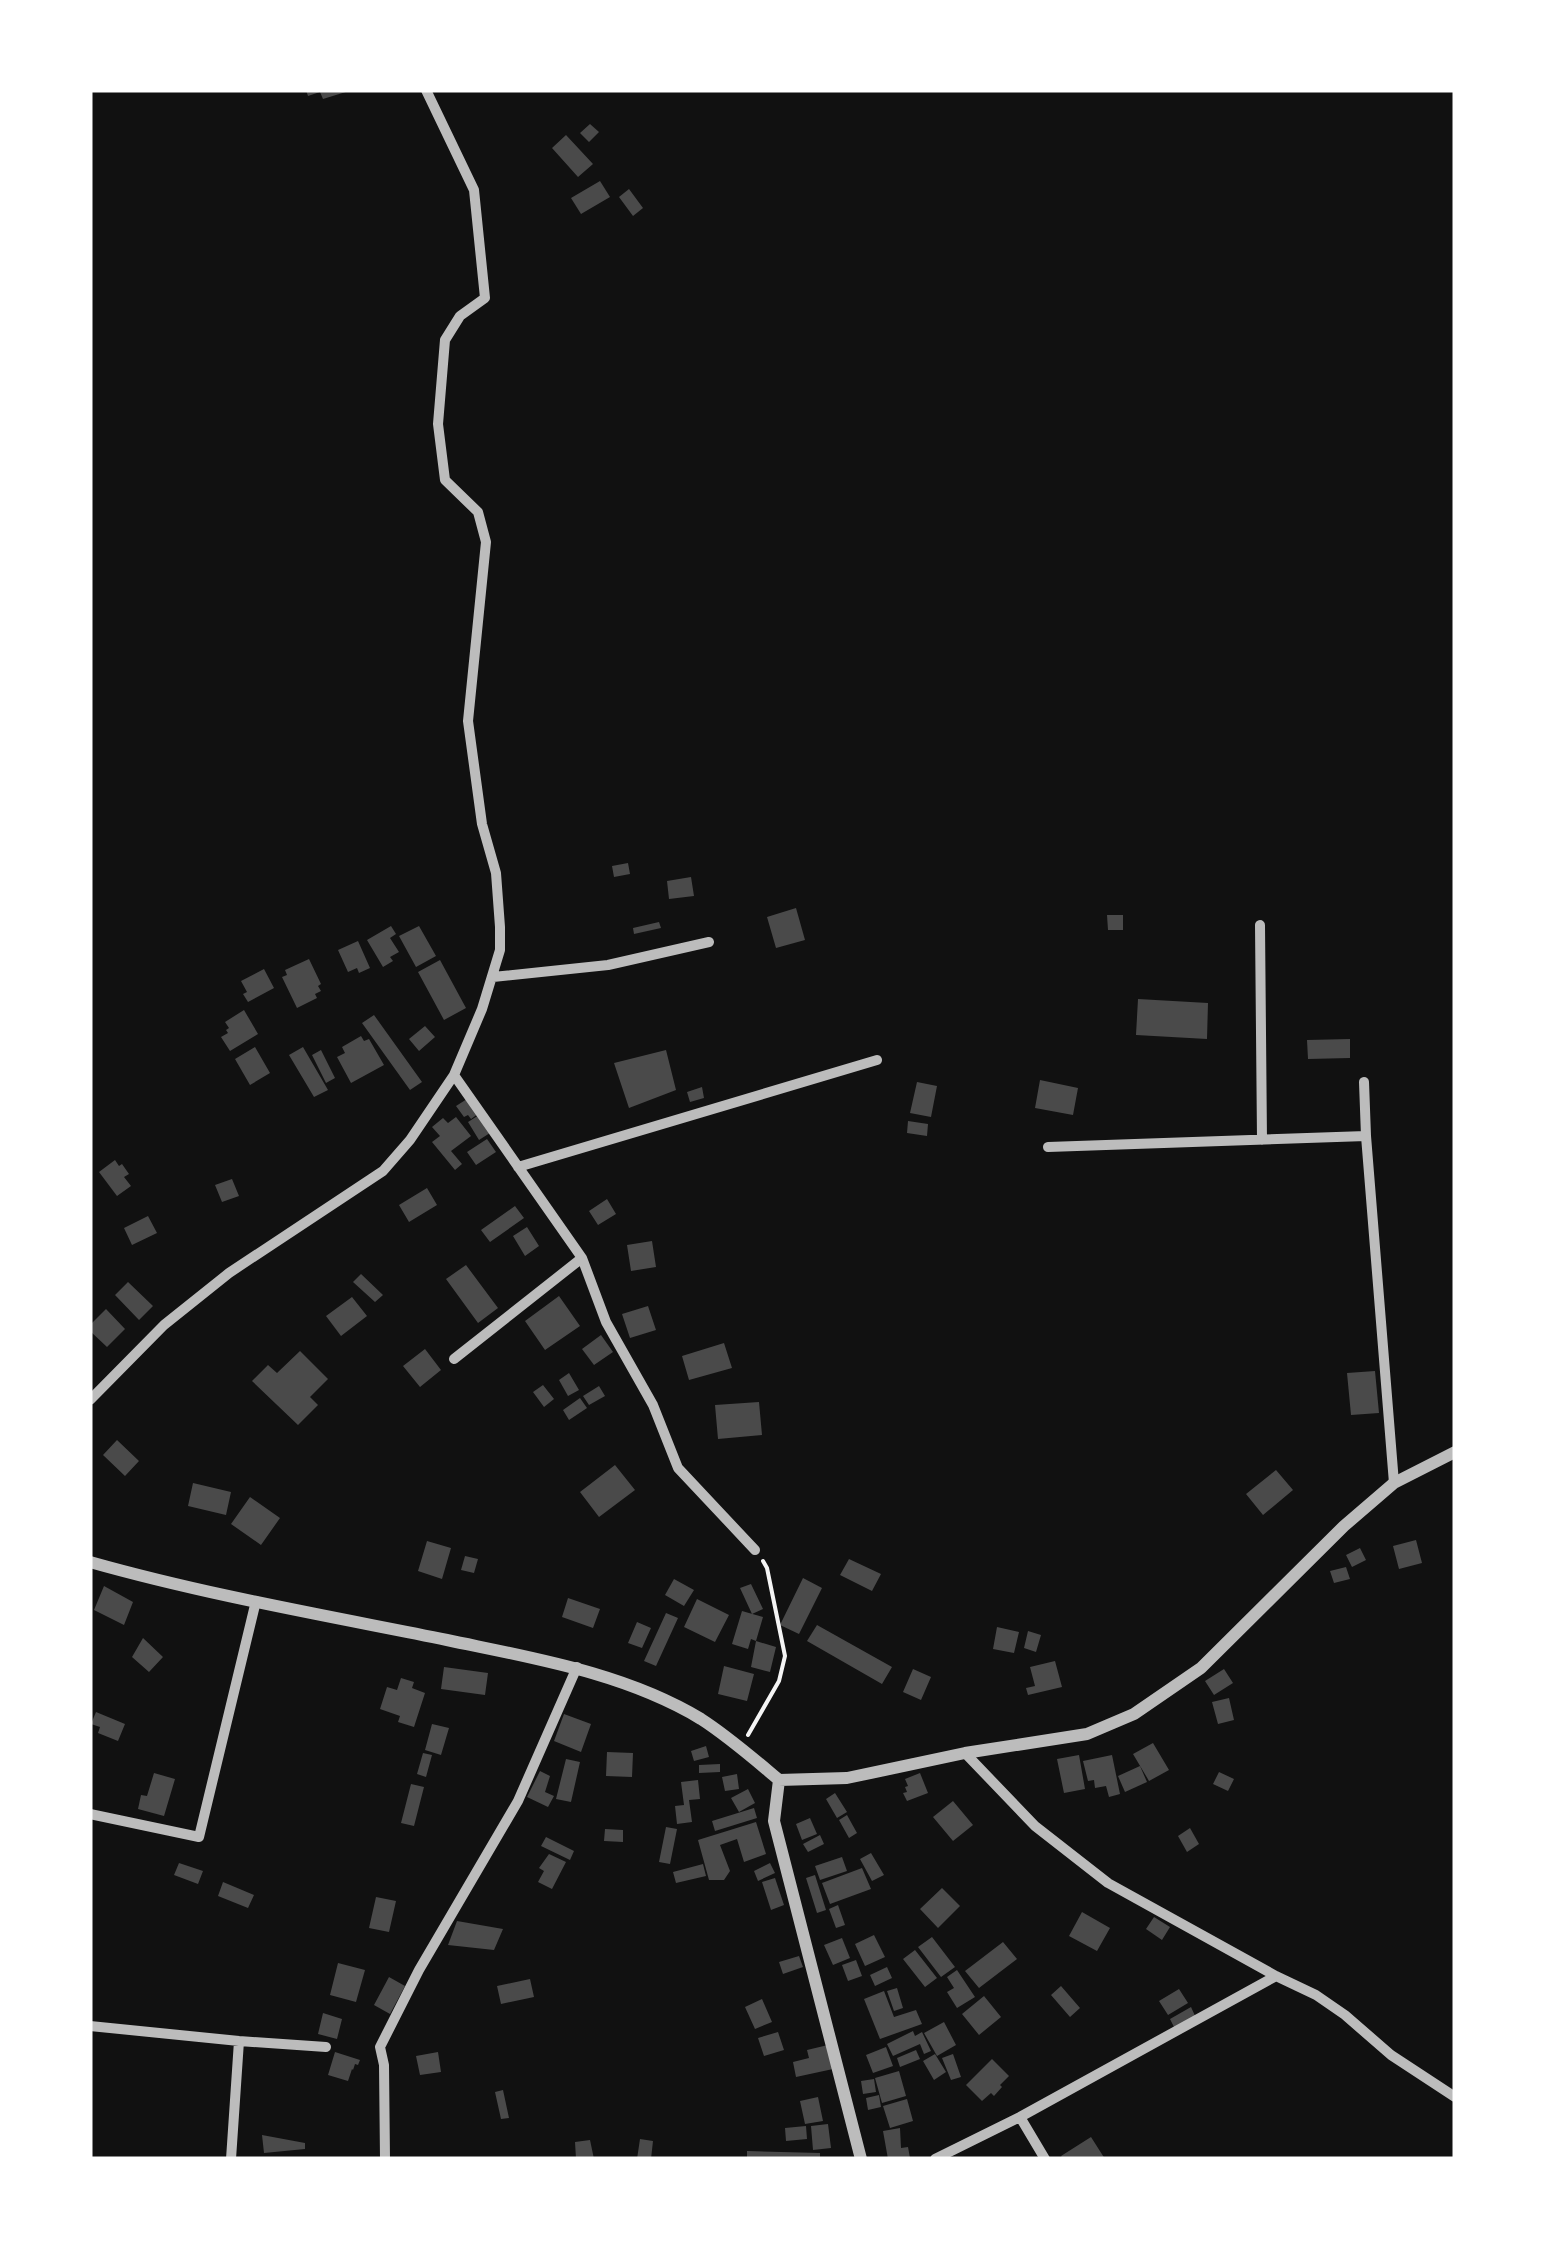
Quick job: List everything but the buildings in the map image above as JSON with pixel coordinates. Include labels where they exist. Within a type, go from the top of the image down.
[{"type":"street","points":[[90,1400],[164,1325],[229,1273],[384,1171],[454,1076],[500,950],[496,873],[482,824],[468,721],[486,542],[478,512],[445,480],[438,424],[445,340],[460,316],[485,298],[474,190],[426,90]]},
{"type":"street","points":[[1260,925],[1262,1140]]},
{"type":"street","points":[[493,977],[608,965],[708,942]]},
{"type":"street","points":[[518,1167],[876,1060]]},
{"type":"street","points":[[454,1076],[582,1258],[606,1322],[654,1405],[678,1468],[755,1550]]},
{"type":"street","points":[[1364,1082],[1394,1483]]},
{"type":"street","points":[[1048,1147],[1366,1136]]},
{"type":"street","points":[[454,1360],[582,1258]]},
{"type":"street","points":[[90,1562],[256,1601],[577,1667],[699,1718],[779,1780],[846,1778],[965,1753],[1087,1734],[1134,1714],[1201,1668],[1344,1526],[1394,1483],[1455,1452]]},
{"type":"street","points":[[90,1814],[199,1837],[256,1601]]},
{"type":"street","points":[[385,2159],[384,2066],[380,2047],[419,1970],[518,1801],[577,1667]]},
{"type":"street","points":[[965,1753],[1035,1826],[1108,1883],[1316,1995],[1391,2055],[1455,2097]]},
{"type":"street","points":[[779,1780],[774,1820],[860,2159]]},
{"type":"street","points":[[934,2159],[1020,2117],[1276,1976]]},
{"type":"street","points":[[90,2026],[326,2046]]},
{"type":"street","points":[[231,2159],[238,2041]]},
{"type":"street","points":[[1020,2117],[1045,2159]]},
{"type":"path","points":[[740,1748],[778,1681],[785,1656],[767,1568],[755,1550]]}]
